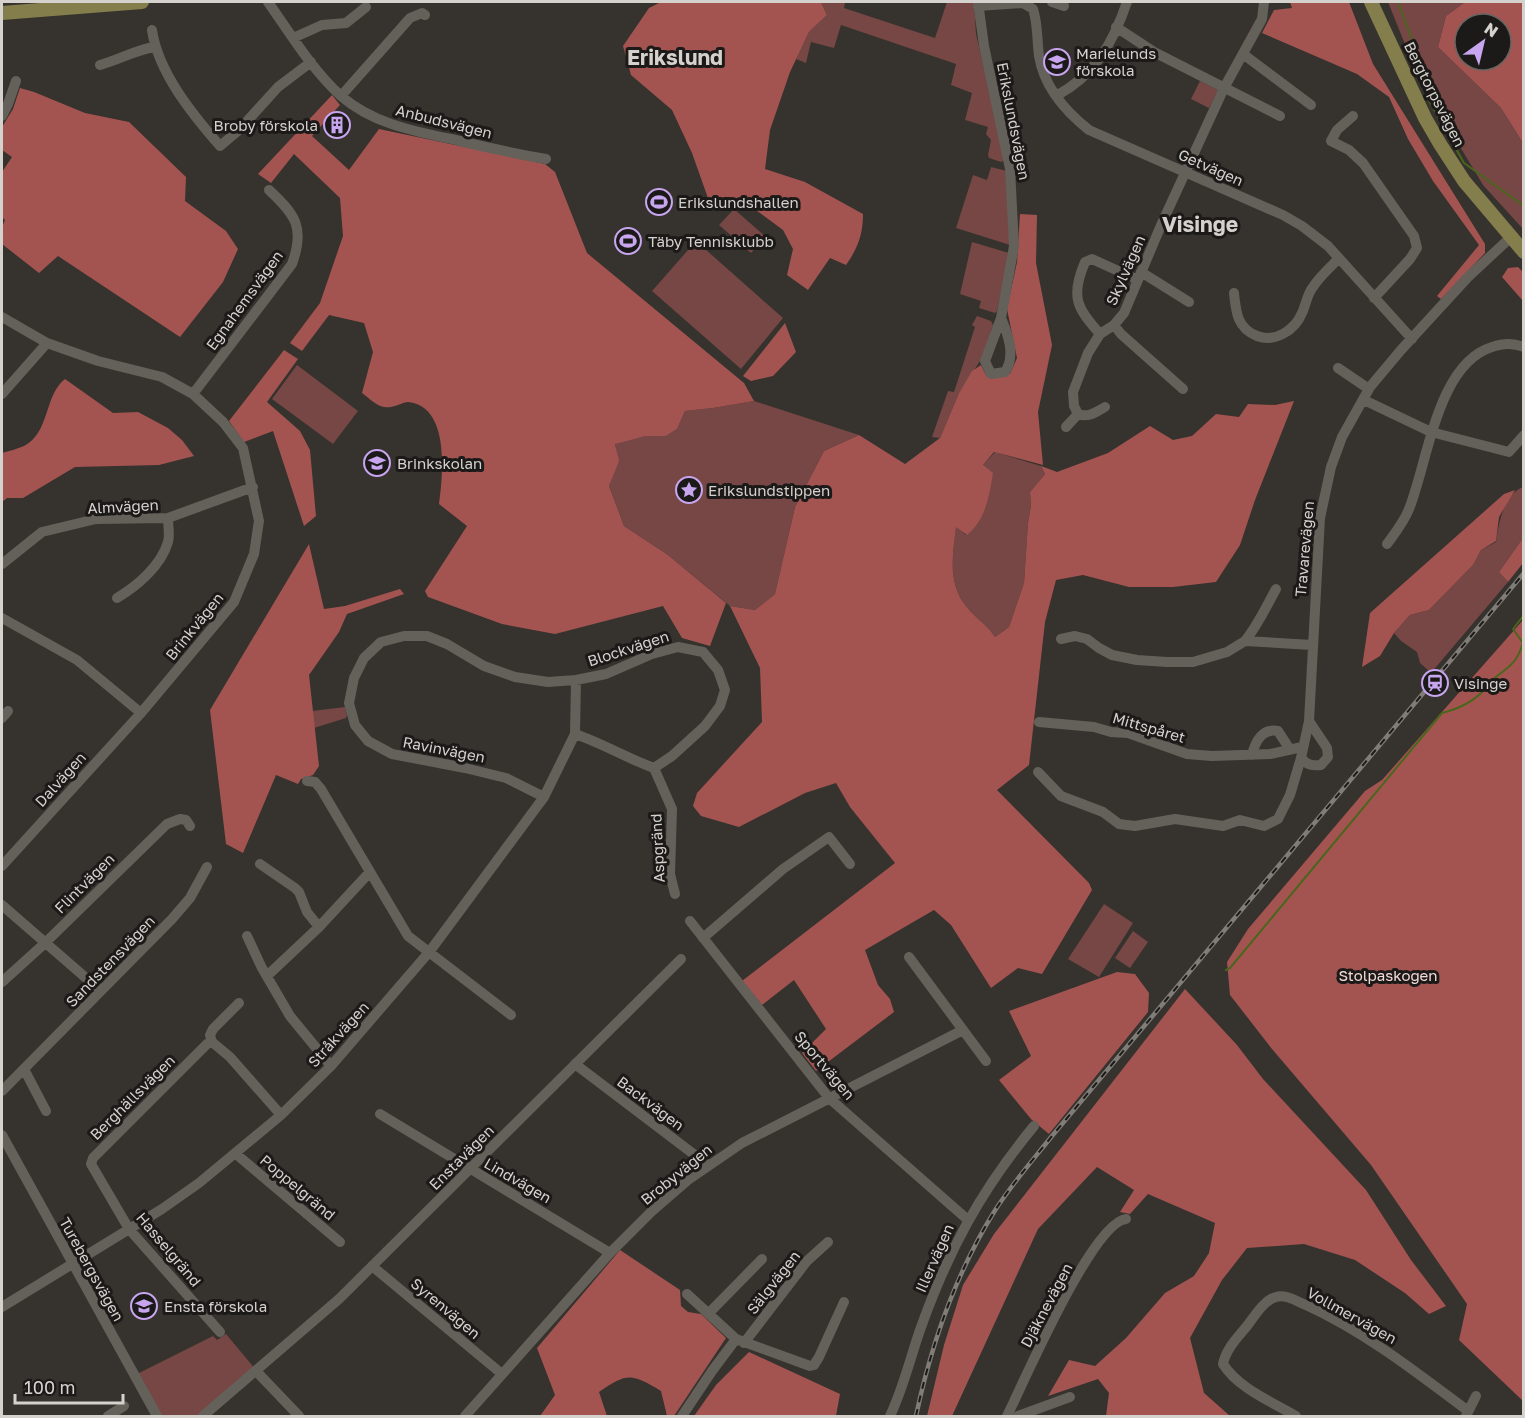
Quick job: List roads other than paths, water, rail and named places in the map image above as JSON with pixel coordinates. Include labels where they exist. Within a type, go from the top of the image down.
[{"type":"main road","points":[[2,13],[142,2]]},
{"type":"main road","name":"Bergtorpsvägen","points":[[1371,2],[1425,118],[1440,144],[1464,181],[1524,252]]},
{"type":"street","name":"Anbudsvägen","points":[[268,2],[311,62],[341,96],[368,115],[390,124],[546,159]]},
{"type":"street","points":[[1052,2],[1064,6]]},
{"type":"street","points":[[1056,96],[1071,88],[1097,64],[1127,2]]},
{"type":"street","name":"Skylvägen","points":[[1078,414],[1074,406],[1073,392],[1088,352],[1100,334],[1114,325],[1124,313],[1224,88],[1262,19],[1264,2]]},
{"type":"street","name":"Getvägen","points":[[978,4],[1035,5],[1040,59],[1045,78],[1073,117],[1089,130],[1283,215],[1328,246],[1412,339]]},
{"type":"street","name":"Erikslundsvägen","points":[[978,4],[984,46],[1010,169],[1014,246],[1001,318]]},
{"type":"street","points":[[293,38],[322,25],[346,23],[366,8]]},
{"type":"street","points":[[341,96],[410,18],[422,13],[425,15]]},
{"type":"street","points":[[1116,27],[1154,52],[1280,116]]},
{"type":"street","points":[[152,30],[154,47],[180,95],[198,122],[220,146],[278,87],[311,62]]},
{"type":"street","points":[[100,65],[130,55],[139,49],[154,47]]},
{"type":"street","points":[[1242,54],[1311,105]]},
{"type":"street","points":[[2,116],[16,81]]},
{"type":"street","points":[[1353,116],[1337,130],[1331,141],[1349,150],[1363,164],[1414,236],[1417,248],[1410,259],[1374,298]]},
{"type":"street","name":"Egnahemsvägen","points":[[193,394],[292,264],[299,235],[294,218],[269,190]]},
{"type":"street","name":"Travarevägen","points":[[1038,772],[1061,796],[1103,812],[1119,824],[1135,826],[1175,819],[1222,826],[1240,820],[1264,826],[1278,819],[1290,795],[1308,721],[1320,518],[1325,492],[1342,437],[1366,394],[1412,339],[1468,277],[1510,238]]},
{"type":"street","points":[[1100,334],[1081,312],[1076,298],[1080,273],[1085,262],[1092,259],[1139,276],[1190,302]]},
{"type":"street","points":[[1234,293],[1239,322],[1249,333],[1260,338],[1274,338],[1295,326],[1311,288],[1338,259]]},
{"type":"street","name":"Brinkvägen","points":[[2,317],[47,343],[98,361],[162,377],[193,394],[223,422],[243,448],[259,521],[255,554],[234,602],[141,712]]},
{"type":"street","points":[[1114,325],[1121,334],[1183,389]]},
{"type":"street","points":[[2,394],[47,343]]},
{"type":"street","points":[[1387,544],[1409,511],[1421,476],[1431,432],[1446,394],[1461,370],[1484,349],[1513,343],[1524,347]]},
{"type":"street","points":[[1338,368],[1366,394],[1431,432],[1509,452],[1524,435]]},
{"type":"street","points":[[1066,427],[1078,414],[1084,417],[1090,416],[1106,407]]},
{"type":"street","name":"Almvägen","points":[[2,564],[42,532],[96,519],[168,518],[253,487]]},
{"type":"street","points":[[117,598],[136,586],[162,555],[168,541],[168,518]]},
{"type":"street","points":[[1061,639],[1075,636],[1087,639],[1098,648],[1113,655],[1137,660],[1193,662],[1227,652],[1245,641],[1259,622],[1276,589]]},
{"type":"street","points":[[2,618],[77,660],[141,712]]},
{"type":"street","points":[[1259,622],[1265,641]]},
{"type":"street","name":"Ravinvägen","points":[[544,797],[506,778],[392,754],[368,741],[355,725],[350,703],[354,678],[364,658],[381,642],[404,636],[427,636],[447,644],[484,666],[515,676],[548,682],[576,680]]},
{"type":"street","points":[[1245,641],[1312,645]]},
{"type":"street","name":"Blockvägen","points":[[576,680],[606,674],[652,654],[678,647],[703,652],[718,670],[725,690],[720,706],[705,726],[672,756],[654,768]]},
{"type":"street","name":"Stråkvägen","points":[[2,1307],[199,1184],[281,1115],[331,1065],[430,951],[544,797],[575,734],[576,680]]},
{"type":"street","name":"Dalvägen","points":[[2,866],[141,712]]},
{"type":"street","points":[[1302,752],[1308,765],[1321,765],[1328,757],[1327,748],[1308,721]]},
{"type":"street","name":"Mittspåret","points":[[1039,722],[1128,733],[1187,754],[1212,756],[1270,754],[1289,748],[1302,752]]},
{"type":"street","points":[[1252,755],[1255,742],[1275,730],[1289,748]]},
{"type":"street","points":[[575,734],[597,741],[632,760],[654,768]]},
{"type":"street","name":"Aspgränd","points":[[654,768],[672,809],[670,874],[675,894]]},
{"type":"street","points":[[307,782],[315,783],[321,789],[408,936],[510,1014]]},
{"type":"street","name":"Flintvägen","points":[[2,982],[167,824],[180,819],[186,820],[190,826]]},
{"type":"street","points":[[703,938],[777,874],[829,837],[850,864]]},
{"type":"street","points":[[260,864],[299,892],[307,912],[319,927]]},
{"type":"street","name":"Sandstensvägen","points":[[2,1091],[184,905],[207,867]]},
{"type":"street","points":[[267,975],[319,927],[369,873]]},
{"type":"street","points":[[2,905],[100,991]]},
{"type":"street","name":"Sportvägen","points":[[690,921],[829,1098],[968,1220]]},
{"type":"street","points":[[247,936],[290,1016],[331,1065]]},
{"type":"street","points":[[909,957],[986,1061]]},
{"type":"street","name":"Enstavägen","points":[[203,1416],[339,1299],[681,959]]},
{"type":"street","name":"Berghällsvägen","points":[[119,1212],[92,1164],[93,1158],[207,1044],[212,1042],[210,1035],[213,1029],[239,1003]]},
{"type":"street","name":"Brobyvägen","points":[[465,1416],[610,1252],[688,1180],[742,1143],[963,1030]]},
{"type":"street","points":[[212,1042],[230,1057],[281,1115]]},
{"type":"street","name":"Backvägen","points":[[575,1064],[708,1165]]},
{"type":"street","points":[[24,1069],[46,1111]]},
{"type":"street","name":"Lindvägen","points":[[380,1114],[610,1252]]},
{"type":"street","name":"Illervägen","points":[[890,1416],[943,1270],[968,1220],[1009,1156],[1034,1126]]},
{"type":"street","name":"Turebergsvägen","points":[[2,1135],[157,1416]]},
{"type":"street","name":"Poppelgränd","points":[[236,1154],[340,1242]]},
{"type":"street","name":"Hasselgränd","points":[[119,1212],[129,1229],[220,1332]]},
{"type":"street","name":"Djäknevägen","points":[[1007,1416],[1060,1304],[1090,1255],[1119,1220],[1126,1219]]},
{"type":"street","name":"Sälgvägen","points":[[682,1416],[712,1371],[807,1261],[828,1242]]},
{"type":"street","name":"Sälgvägen","points":[[709,1313],[762,1259]]},
{"type":"street","name":"Syrenvägen","points":[[372,1266],[502,1374]]},
{"type":"street","points":[[687,1294],[740,1341],[810,1366],[814,1365],[844,1302]]},
{"type":"street","name":"Vollmervägen","points":[[1296,1416],[1245,1386],[1229,1374],[1222,1364],[1231,1345],[1266,1302],[1274,1297],[1285,1296],[1344,1324],[1394,1355],[1467,1414]]},
{"type":"street","points":[[256,1371],[299,1416]]},
{"type":"street","points":[[1467,1414],[1476,1396]]},
{"type":"street","points":[[1018,1416],[1070,1397]]},
{"type":"street","points":[[108,1416],[124,1406]]},
{"type":"waterway","points":[[1398,2],[1422,66],[1428,99],[1464,163],[1524,206]]},
{"type":"waterway","points":[[1226,970],[1442,713],[1475,698],[1513,662],[1523,643],[1513,629],[1524,615]]},
{"type":"railway","points":[[916,1416],[929,1363],[956,1286],[980,1236],[1007,1192],[1524,573]]},
{"type":"place","name":"Marielunds förskola","points":[[1057,62]]},
{"type":"place","name":"Broby förskola","points":[[337,125]]},
{"type":"place","name":"Erikslundshallen","points":[[659,202]]},
{"type":"place","name":"Täby Tennisklubb","points":[[628,241]]},
{"type":"place","name":"Brinkskolan","points":[[377,463]]},
{"type":"place","name":"Erikslundstippen","points":[[689,490]]},
{"type":"place","name":"Visinge","points":[[1435,683]]},
{"type":"place","name":"Ensta förskola","points":[[144,1306]]},
{"type":"district","name":"Erikslund","points":[[675,57]]},
{"type":"district","name":"Visinge","points":[[1200,224]]},
{"type":"park label","name":"Stolpaskogen","points":[[1388,975]]}]
